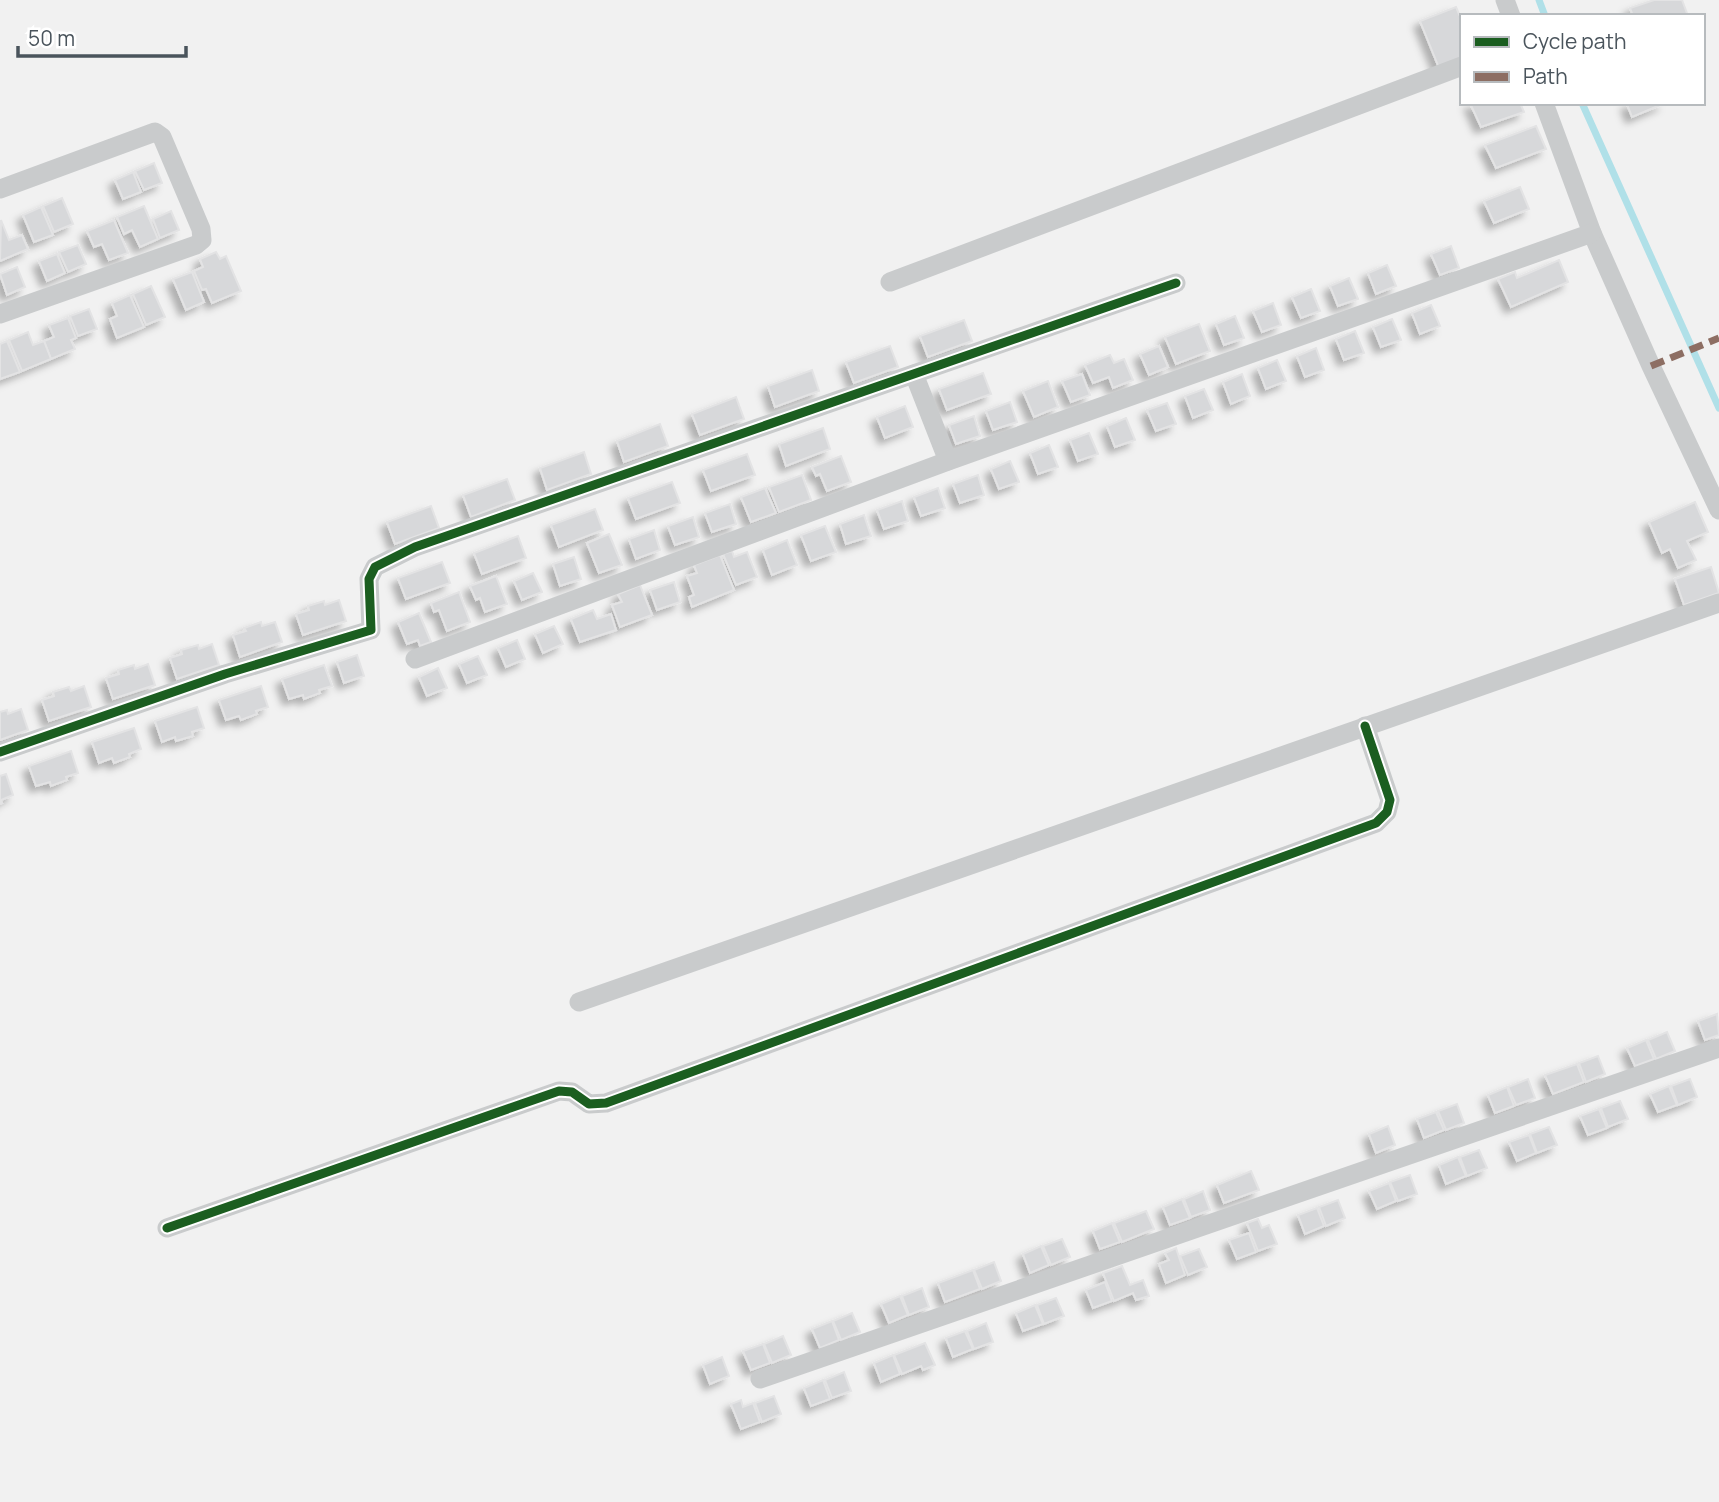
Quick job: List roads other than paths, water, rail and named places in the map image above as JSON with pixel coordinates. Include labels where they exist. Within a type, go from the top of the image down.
[{"type":"street","points":[[890,282],[1460,67]]},
{"type":"street","points":[[1545,105],[1592,233],[1719,510]]},
{"type":"street","points":[[0,189],[155,132],[162,137],[201,229],[202,240],[196,246],[0,314]]},
{"type":"street","points":[[415,659],[948,461],[1592,233]]},
{"type":"street","points":[[0,752],[225,674],[371,630],[369,579],[375,567],[415,547],[1177,283]]},
{"type":"street","points":[[914,374],[948,461]]},
{"type":"street","points":[[579,1002],[1719,603]]},
{"type":"street","points":[[167,1228],[559,1091],[572,1092],[589,1104],[606,1103],[1376,823],[1387,812],[1390,800],[1365,726]]},
{"type":"street","points":[[760,1379],[1719,1048]]},
{"type":"waterway","points":[[1539,0],[1544,14]]},
{"type":"waterway","points":[[1583,105],[1719,408]]}]
